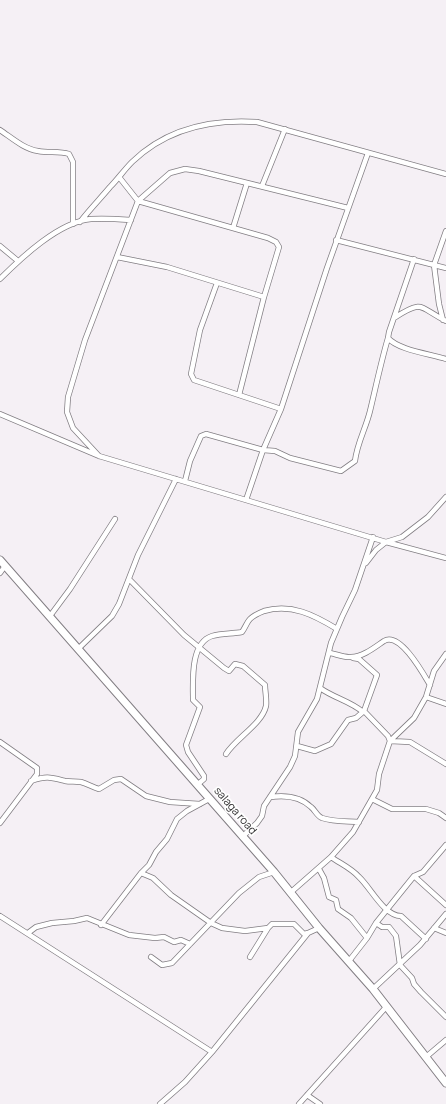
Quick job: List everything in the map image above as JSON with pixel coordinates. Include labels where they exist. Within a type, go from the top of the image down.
[{"type":"main road","name":"salaga road","points":[[2,563],[274,872],[318,928],[349,961],[387,1006],[446,1083]]},
{"type":"street","points":[[80,222],[132,162],[160,141],[197,126],[235,121],[257,122],[285,129],[446,174]]},
{"type":"street","points":[[262,186],[285,129]]},
{"type":"street","points":[[0,130],[24,147],[38,151],[59,151],[69,154],[73,162],[72,224]]},
{"type":"street","points":[[246,500],[263,450],[281,409],[336,240],[368,153]]},
{"type":"street","points":[[99,456],[73,428],[67,412],[68,396],[85,340],[138,201],[170,173],[185,169],[262,186],[348,208]]},
{"type":"street","points":[[119,177],[138,201],[268,238],[276,242],[279,247],[264,296],[239,395]]},
{"type":"street","points":[[233,228],[247,183]]},
{"type":"street","points":[[0,279],[18,261],[58,232],[72,224],[90,219],[131,220]]},
{"type":"street","points":[[445,320],[439,304],[434,265],[446,231]]},
{"type":"street","points":[[336,240],[446,268]]},
{"type":"street","points":[[0,246],[18,261]]},
{"type":"street","points":[[117,257],[167,267],[264,296]]},
{"type":"street","points":[[185,481],[190,461],[200,436],[206,434],[263,450],[275,451],[290,458],[341,471],[355,461],[356,450],[370,411],[388,338],[414,260]]},
{"type":"street","points":[[217,283],[200,330],[191,374],[194,380],[281,409]]},
{"type":"street","points":[[394,318],[410,308],[421,306],[445,320]]},
{"type":"street","points":[[388,338],[400,346],[446,359]]},
{"type":"street","points":[[0,414],[99,456],[386,542],[446,558]]},
{"type":"street","points":[[78,649],[112,616],[119,604],[138,555],[176,479]]},
{"type":"street","points":[[364,565],[376,550],[386,542],[402,537],[419,524],[446,497]]},
{"type":"street","points":[[50,616],[70,589],[115,519]]},
{"type":"street","points":[[242,836],[257,823],[270,797],[290,767],[297,746],[298,732],[310,712],[320,688],[332,643],[355,590],[373,537]]},
{"type":"street","points":[[0,573],[2,563]]},
{"type":"street","points":[[129,579],[198,648],[229,671],[234,664],[243,666],[265,685],[266,707],[258,720],[232,744],[226,754]]},
{"type":"street","points":[[197,785],[204,779],[204,776],[188,752],[186,745],[200,707],[193,700],[194,660],[198,648],[203,640],[210,636],[242,632],[250,618],[258,613],[277,607],[294,609],[318,617],[337,629]]},
{"type":"street","points":[[351,658],[362,654],[385,640],[392,640],[410,652],[430,685]]},
{"type":"street","points":[[297,746],[314,751],[331,744],[348,720],[356,718],[363,712],[377,676],[359,659],[330,653]]},
{"type":"street","points":[[290,893],[320,868],[353,832],[377,790],[379,774],[390,741],[414,718],[426,697],[434,671],[446,654]]},
{"type":"street","points":[[320,688],[332,696],[354,704],[388,736],[390,741]]},
{"type":"street","points":[[426,697],[446,704]]},
{"type":"street","points":[[390,741],[410,742],[446,764]]},
{"type":"street","points":[[0,742],[37,768],[37,774],[0,823]]},
{"type":"street","points":[[31,781],[46,776],[55,777],[66,781],[82,782],[99,789],[114,780],[121,779],[146,796],[170,802],[200,804]]},
{"type":"street","points":[[270,797],[281,796],[299,799],[310,806],[319,817],[330,821],[359,822]]},
{"type":"street","points":[[101,925],[141,873],[149,865],[156,852],[167,839],[177,819],[209,799]]},
{"type":"street","points":[[372,799],[392,809],[426,809],[439,813],[446,818]]},
{"type":"street","points":[[349,961],[367,938],[376,923],[414,876],[422,872],[445,849]]},
{"type":"street","points":[[331,857],[348,867],[360,877],[386,910],[395,916],[401,916],[426,939]]},
{"type":"street","points":[[320,868],[329,896],[336,900],[338,909],[351,918],[367,938]]},
{"type":"street","points":[[151,957],[162,965],[172,963],[239,893],[259,877],[274,872]]},
{"type":"street","points":[[141,873],[153,878],[171,895],[211,923],[222,928],[245,931],[268,928]]},
{"type":"street","points":[[414,876],[446,905]]},
{"type":"street","points":[[373,989],[426,939],[446,914]]},
{"type":"street","points":[[0,916],[212,1052]]},
{"type":"street","points":[[28,934],[36,927],[87,918],[101,925],[129,935],[155,938],[164,937],[174,942],[181,940],[190,944]]},
{"type":"street","points":[[376,923],[382,927],[389,927],[396,936],[400,965],[412,978],[414,984],[421,992],[446,1017]]},
{"type":"street","points":[[250,957],[272,924],[294,924],[304,934],[308,934]]},
{"type":"street","points":[[160,1104],[185,1082],[212,1052],[308,934],[318,928]]},
{"type":"street","points":[[434,928],[446,933]]},
{"type":"street","points":[[299,1104],[387,1006]]},
{"type":"street","points":[[426,1057],[446,1040]]},
{"type":"street","points":[[307,1095],[320,1104]]}]
